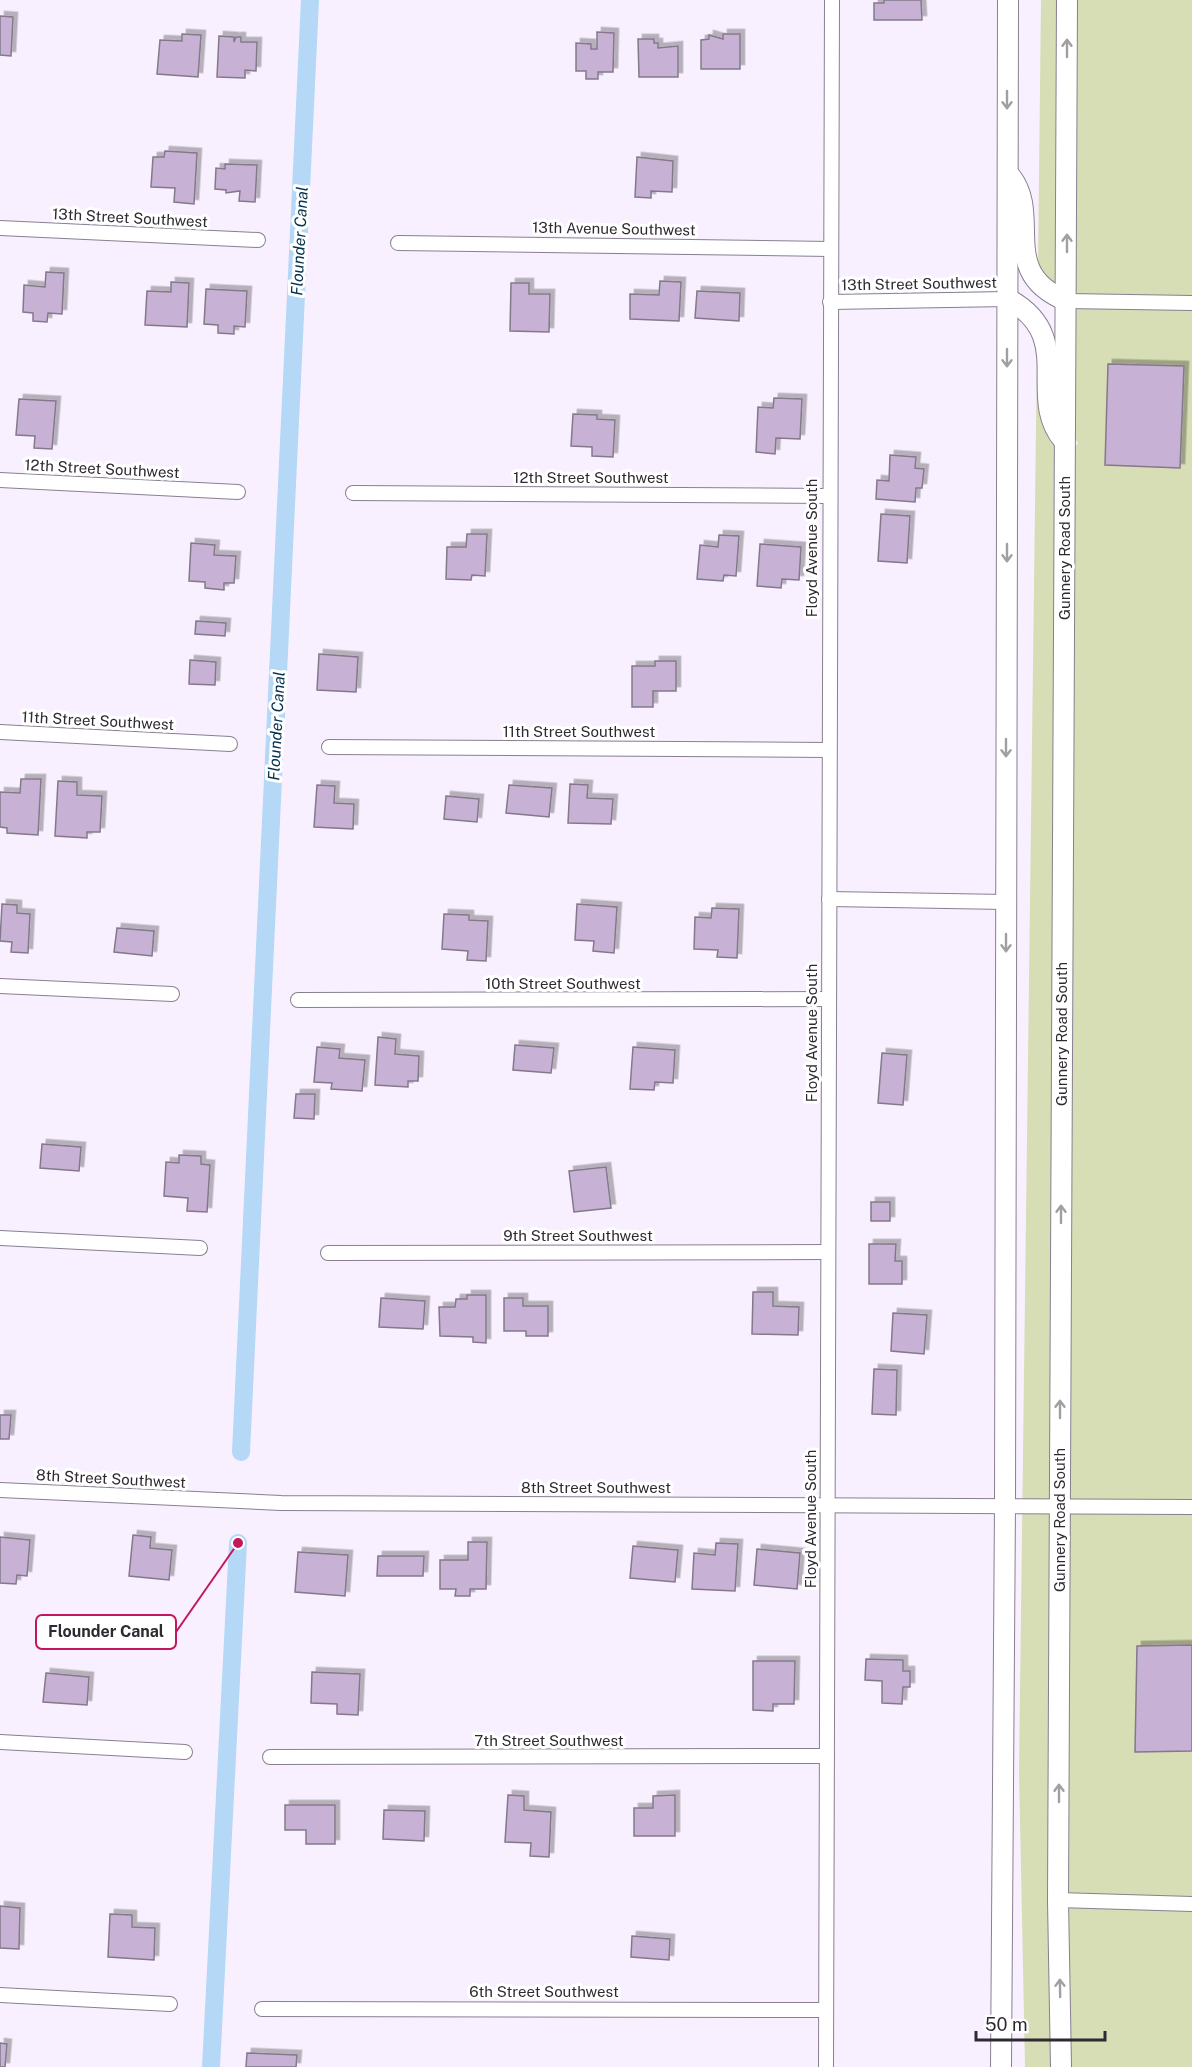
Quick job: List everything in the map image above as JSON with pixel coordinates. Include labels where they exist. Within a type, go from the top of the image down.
[{"type":"main road","points":[[1001,2067],[1005,1505],[1008,0]]},
{"type":"main road","name":"Gunnery Road South","points":[[1061,2067],[1058,1900],[1067,0]]},
{"type":"main road","points":[[1007,171],[1019,187],[1027,263],[1036,281],[1049,294],[1067,302]]},
{"type":"main road","points":[[1008,299],[1025,308],[1039,324],[1048,356],[1049,409],[1057,432],[1066,443]]},
{"type":"street","name":"Floyd Avenue South","points":[[826,2067],[828,496],[832,0]]},
{"type":"street","name":"13th Street Southwest","points":[[0,228],[258,240]]},
{"type":"street","name":"13th Avenue Southwest","points":[[398,243],[831,249]]},
{"type":"street","name":"13th Street Southwest","points":[[830,302],[1008,299]]},
{"type":"street","points":[[1067,302],[1192,303]]},
{"type":"street","name":"12th Street Southwest","points":[[0,480],[238,492]]},
{"type":"street","name":"12th Street Southwest","points":[[353,493],[828,496]]},
{"type":"street","name":"11th Street Southwest","points":[[0,732],[230,744]]},
{"type":"street","name":"11th Street Southwest","points":[[329,747],[829,750]]},
{"type":"street","points":[[829,899],[1006,902]]},
{"type":"street","points":[[0,986],[172,994]]},
{"type":"street","name":"10th Street Southwest","points":[[298,1000],[829,999]]},
{"type":"street","points":[[0,1238],[200,1248]]},
{"type":"street","name":"9th Street Southwest","points":[[328,1253],[828,1252]]},
{"type":"street","name":"8th Street Southwest","points":[[0,1490],[280,1503],[1192,1507]]},
{"type":"street","points":[[0,1742],[185,1752]]},
{"type":"street","name":"7th Street Southwest","points":[[270,1757],[827,1756]]},
{"type":"street","points":[[1058,1900],[1192,1904]]},
{"type":"street","points":[[0,1995],[170,2004]]},
{"type":"street","name":"6th Street Southwest","points":[[262,2009],[826,2010]]},
{"type":"green space","points":[[1041,0],[1058,0],[1058,287],[1043,275],[1038,263]]},
{"type":"green space","points":[[1076,0],[1192,0],[1192,2067],[1070,2067],[1067,1900],[1075,447],[1078,443],[1075,439]]},
{"type":"green space","points":[[1037,348],[1042,411],[1050,436],[1057,447],[1052,2067],[1025,2067],[1019,1771]]},
{"type":"building","points":[[884,0],[921,0],[922,20],[874,20],[874,3],[884,3]]},
{"type":"building","points":[[0,16],[13,17],[11,56],[0,55]]},
{"type":"building","points":[[597,32],[614,33],[613,72],[598,72],[598,79],[586,79],[586,71],[576,71],[576,43],[591,44],[591,49],[597,49]]},
{"type":"building","points":[[182,34],[201,35],[198,77],[157,74],[160,40],[182,41]]},
{"type":"building","points":[[723,34],[740,34],[740,69],[701,69],[701,40],[709,39],[709,35],[723,39]]},
{"type":"building","points":[[219,36],[234,37],[234,42],[236,37],[241,37],[241,42],[257,42],[256,71],[245,70],[245,78],[217,77]]},
{"type":"building","points":[[638,39],[654,39],[654,43],[658,43],[658,48],[678,46],[678,77],[639,77]]},
{"type":"building","points":[[165,151],[197,153],[194,204],[174,202],[175,188],[151,187],[153,157],[164,157]]},
{"type":"building","points":[[637,157],[673,161],[672,192],[651,191],[651,198],[635,197]]},
{"type":"building","points":[[225,164],[257,165],[255,202],[239,201],[240,191],[226,193],[226,190],[215,189],[216,168],[225,169]]},
{"type":"building","points":[[46,272],[64,273],[62,314],[48,313],[47,322],[33,321],[33,313],[23,312],[24,285],[45,287]]},
{"type":"building","points":[[660,281],[681,282],[679,321],[630,319],[630,294],[659,295]]},
{"type":"building","points":[[171,282],[189,283],[187,327],[145,325],[147,291],[171,292]]},
{"type":"building","points":[[511,283],[529,283],[529,294],[550,294],[549,332],[510,331]]},
{"type":"building","points":[[206,289],[247,291],[245,327],[234,326],[234,334],[218,333],[218,325],[204,324]]},
{"type":"building","points":[[697,291],[740,293],[739,321],[695,318]]},
{"type":"building","points":[[1108,364],[1184,366],[1180,468],[1105,465]]},
{"type":"building","points":[[774,398],[802,399],[800,439],[776,438],[775,454],[756,452],[758,407],[773,408]]},
{"type":"building","points":[[19,399],[56,401],[52,449],[34,448],[35,436],[16,435]]},
{"type":"building","points":[[573,414],[597,415],[597,419],[615,420],[613,457],[592,456],[592,447],[571,446]]},
{"type":"building","points":[[890,455],[916,457],[915,468],[924,469],[922,488],[916,488],[915,502],[876,499],[877,480],[889,481]]},
{"type":"building","points":[[881,514],[910,516],[907,563],[878,561]]},
{"type":"building","points":[[467,534],[487,534],[485,576],[472,575],[471,580],[446,579],[447,547],[466,547]]},
{"type":"building","points":[[719,535],[739,536],[736,576],[724,575],[723,581],[697,579],[700,545],[718,547]]},
{"type":"building","points":[[191,543],[215,545],[214,555],[236,556],[234,583],[224,583],[224,590],[205,588],[205,582],[189,581]]},
{"type":"building","points":[[760,544],[801,547],[799,580],[782,579],[781,588],[757,586]]},
{"type":"building","points":[[196,621],[226,623],[225,636],[195,634]]},
{"type":"building","points":[[319,654],[358,657],[356,692],[317,690]]},
{"type":"building","points":[[190,660],[216,662],[215,685],[189,684]]},
{"type":"building","points":[[655,661],[676,661],[676,691],[653,691],[653,707],[632,707],[632,666],[655,666]]},
{"type":"building","points":[[21,779],[41,779],[38,835],[7,833],[7,828],[0,827],[0,792],[20,793]]},
{"type":"building","points":[[58,781],[77,782],[77,795],[102,796],[100,832],[87,832],[87,838],[55,836]]},
{"type":"building","points":[[570,784],[588,785],[587,798],[613,799],[611,824],[568,823]]},
{"type":"building","points":[[317,785],[335,786],[334,803],[354,804],[353,829],[314,827]]},
{"type":"building","points":[[509,785],[552,788],[549,817],[506,813]]},
{"type":"building","points":[[446,796],[479,799],[477,822],[444,819]]},
{"type":"building","points":[[2,904],[17,905],[17,913],[30,914],[28,953],[11,952],[12,942],[0,941]]},
{"type":"building","points":[[577,904],[617,907],[614,953],[593,951],[594,941],[575,940]]},
{"type":"building","points":[[712,908],[739,909],[737,958],[717,957],[718,950],[694,949],[695,917],[711,918]]},
{"type":"building","points":[[444,914],[469,915],[469,920],[488,921],[486,961],[467,960],[468,951],[442,949]]},
{"type":"building","points":[[117,928],[154,931],[152,956],[114,952]]},
{"type":"building","points":[[378,1037],[396,1039],[395,1054],[419,1056],[418,1081],[408,1081],[408,1087],[375,1085]]},
{"type":"building","points":[[515,1045],[554,1048],[551,1073],[513,1070]]},
{"type":"building","points":[[317,1047],[340,1049],[339,1058],[365,1060],[362,1091],[331,1089],[332,1083],[314,1082]]},
{"type":"building","points":[[633,1047],[675,1050],[673,1083],[655,1082],[654,1090],[630,1089]]},
{"type":"building","points":[[882,1053],[907,1055],[903,1105],[878,1103]]},
{"type":"building","points":[[296,1094],[315,1094],[314,1119],[294,1118]]},
{"type":"building","points":[[42,1144],[81,1147],[79,1171],[40,1168]]},
{"type":"building","points":[[179,1155],[201,1156],[201,1164],[210,1165],[207,1212],[187,1211],[188,1198],[164,1196],[166,1162],[179,1163]]},
{"type":"building","points":[[606,1167],[611,1208],[574,1212],[569,1171]]},
{"type":"building","points":[[871,1202],[890,1202],[890,1221],[871,1221]]},
{"type":"building","points":[[869,1244],[896,1244],[895,1261],[902,1261],[902,1284],[869,1284]]},
{"type":"building","points":[[753,1292],[773,1292],[773,1306],[799,1307],[798,1335],[752,1334]]},
{"type":"building","points":[[467,1295],[486,1295],[486,1343],[473,1342],[473,1337],[440,1336],[439,1307],[455,1307],[456,1299],[467,1299]]},
{"type":"building","points":[[381,1298],[425,1301],[423,1329],[379,1327]]},
{"type":"building","points":[[504,1298],[523,1298],[523,1306],[548,1306],[548,1336],[526,1336],[526,1331],[504,1331]]},
{"type":"building","points":[[893,1313],[927,1315],[924,1354],[891,1351]]},
{"type":"building","points":[[874,1369],[897,1370],[896,1415],[872,1414]]},
{"type":"building","points":[[0,1415],[11,1415],[9,1439],[0,1439]]},
{"type":"building","points":[[133,1535],[151,1537],[150,1548],[172,1550],[169,1580],[129,1576]]},
{"type":"building","points":[[0,1537],[30,1540],[27,1576],[17,1575],[16,1584],[0,1583]]},
{"type":"building","points":[[468,1542],[487,1542],[486,1589],[470,1589],[470,1596],[455,1596],[456,1589],[440,1589],[440,1560],[468,1560]]},
{"type":"building","points":[[716,1543],[738,1544],[735,1591],[692,1589],[694,1553],[715,1555]]},
{"type":"building","points":[[633,1546],[678,1550],[675,1582],[630,1578]]},
{"type":"building","points":[[757,1549],[800,1553],[797,1589],[754,1585]]},
{"type":"building","points":[[298,1552],[348,1555],[345,1596],[295,1592]]},
{"type":"building","points":[[378,1556],[424,1556],[423,1576],[377,1576]]},
{"type":"building","points":[[1192,1645],[1192,1751],[1135,1752],[1137,1646]]},
{"type":"building","points":[[866,1659],[903,1660],[903,1671],[910,1671],[910,1687],[903,1687],[902,1704],[882,1703],[882,1681],[865,1680]]},
{"type":"building","points":[[753,1661],[795,1661],[794,1704],[773,1704],[773,1711],[753,1710]]},
{"type":"building","points":[[312,1672],[360,1674],[358,1715],[337,1714],[337,1704],[311,1703]]},
{"type":"building","points":[[46,1673],[89,1677],[87,1705],[43,1702]]},
{"type":"building","points":[[508,1795],[524,1796],[524,1810],[551,1812],[549,1857],[530,1856],[531,1843],[505,1842]]},
{"type":"building","points":[[675,1795],[675,1836],[634,1836],[634,1808],[653,1808],[653,1796]]},
{"type":"building","points":[[285,1805],[335,1805],[335,1844],[306,1844],[306,1830],[285,1830]]},
{"type":"building","points":[[384,1810],[425,1811],[424,1841],[383,1839]]},
{"type":"building","points":[[0,1906],[20,1908],[19,1949],[0,1948]]},
{"type":"building","points":[[110,1914],[132,1915],[132,1927],[155,1928],[154,1960],[108,1957]]},
{"type":"building","points":[[632,1936],[670,1939],[669,1960],[631,1957]]},
{"type":"building","points":[[0,2043],[7,2044],[5,2067],[0,2067]]},
{"type":"building","points":[[247,2053],[297,2055],[296,2067],[246,2067]]},
{"type":"waterway","name":"Flounder Canal","points":[[241,1452],[310,0]]},
{"type":"waterway","name":"Flounder Canal","points":[[211,2067],[238,1543]]},
{"type":"place","name":"Flounder Canal","points":[[238,1543]]}]
